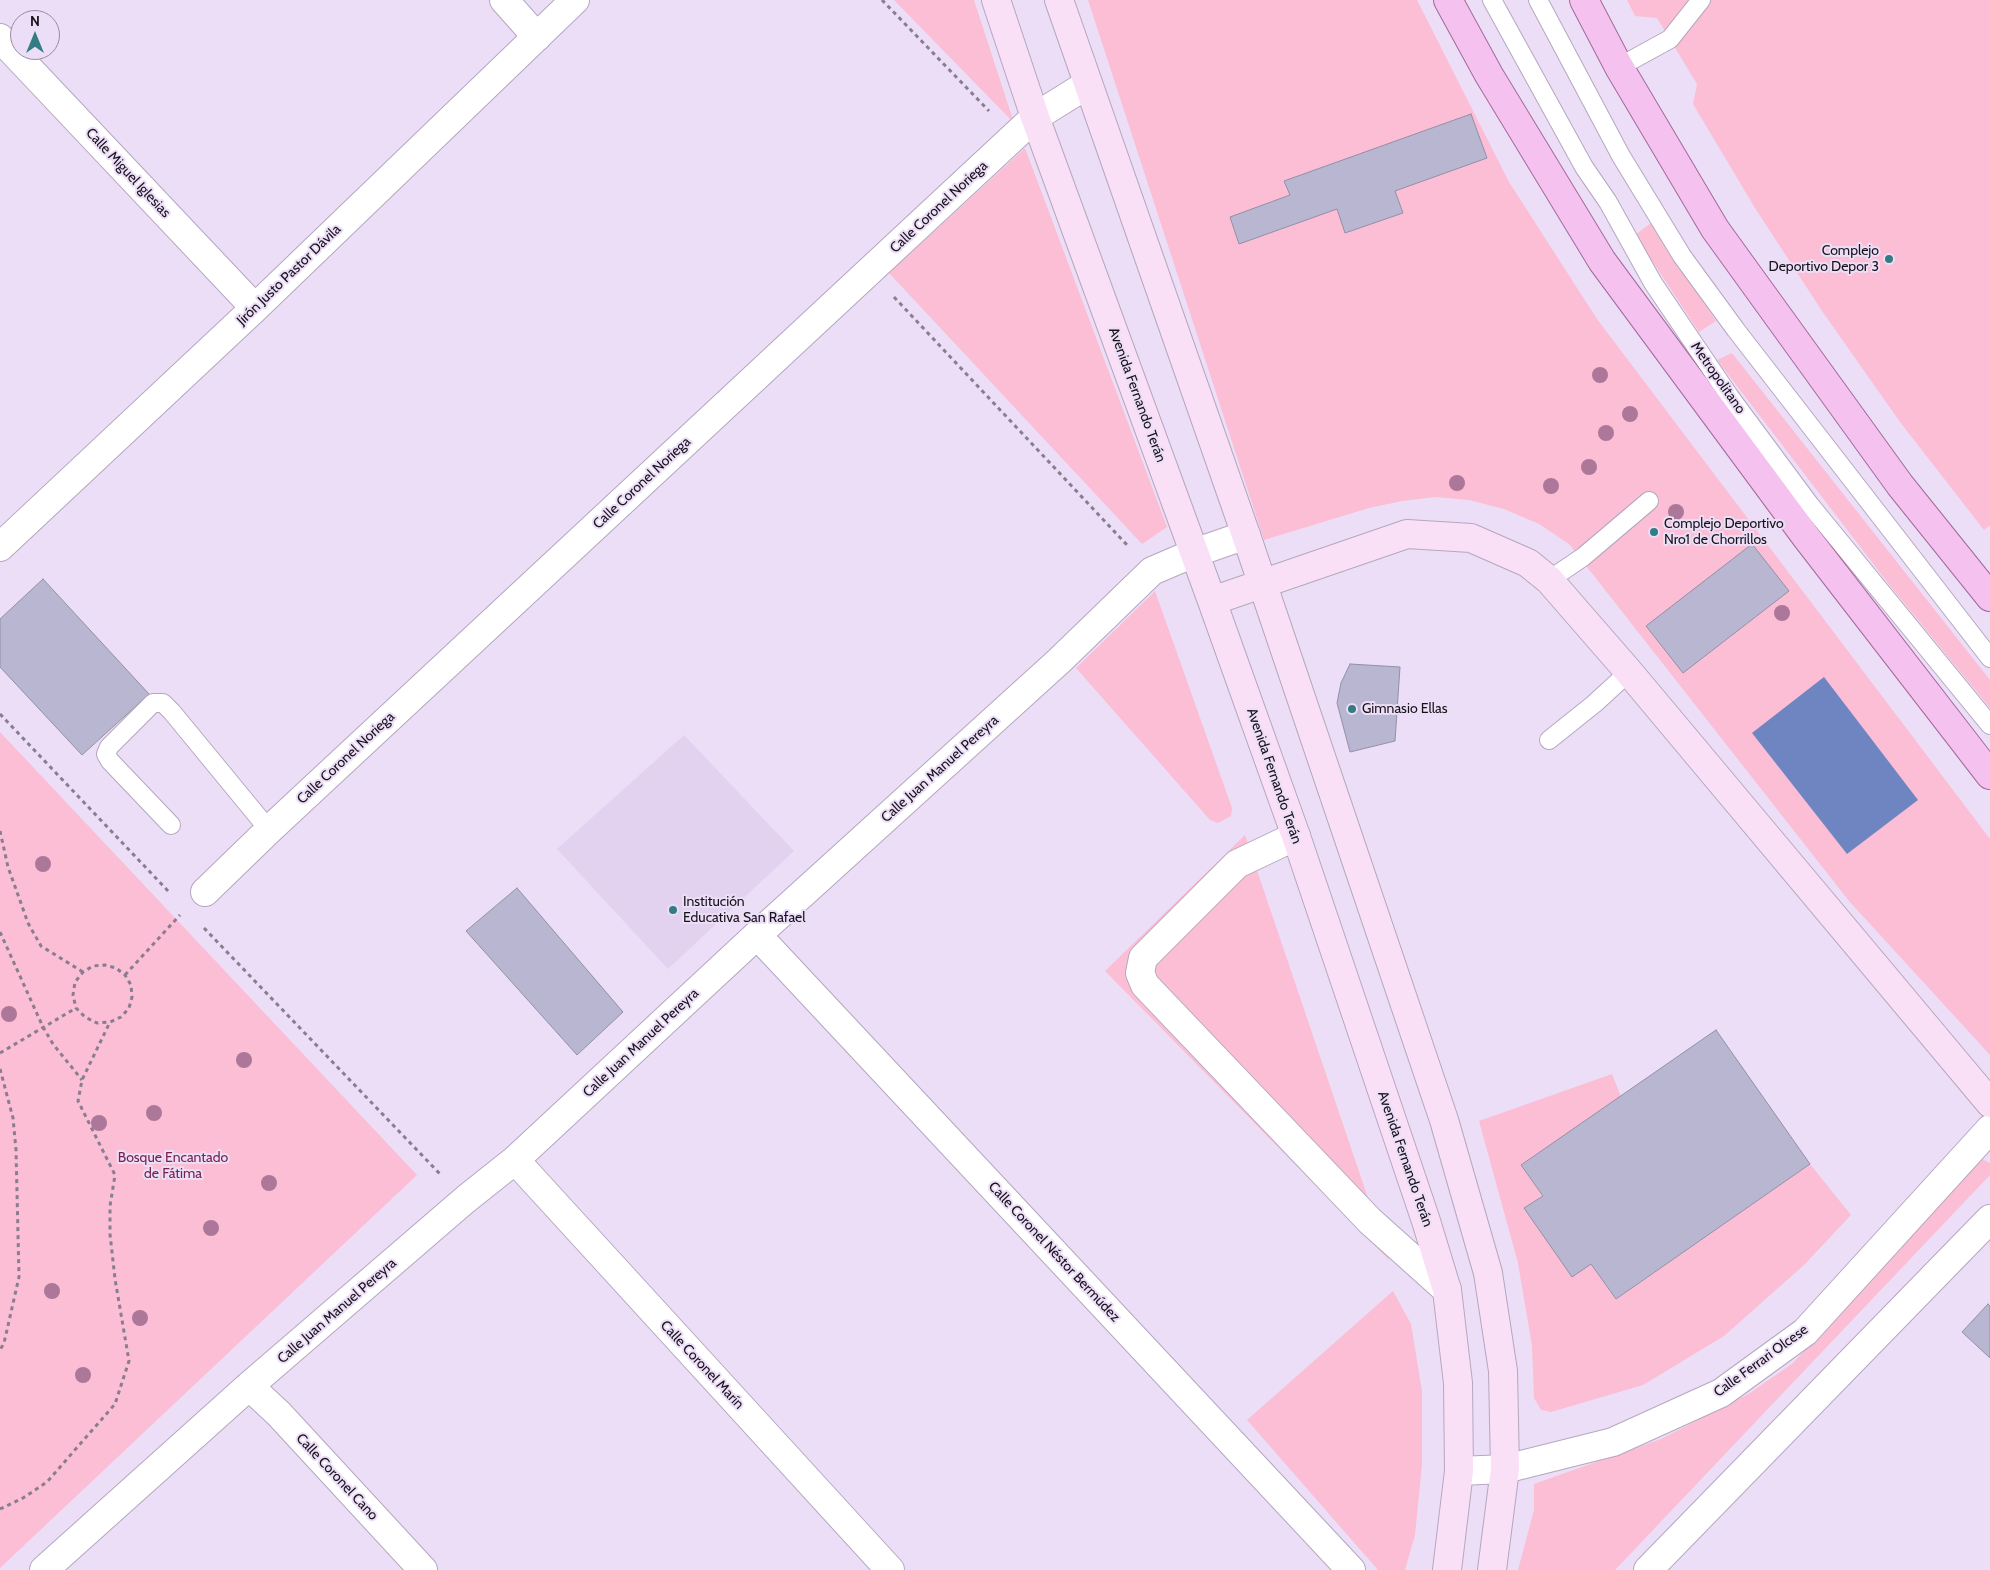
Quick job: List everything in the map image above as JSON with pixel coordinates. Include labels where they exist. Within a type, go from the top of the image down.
[{"type":"main road","name":"Avenida Fernando Terán","points":[[996,0],[1035,117],[1296,836],[1426,1221],[1447,1290],[1458,1383],[1459,1471],[1447,1570]]},
{"type":"main road","points":[[1059,0],[1246,535],[1444,1120],[1488,1273],[1503,1371],[1505,1469],[1492,1570]]},
{"type":"main road","points":[[1448,0],[1489,75],[1602,261],[1806,537],[1990,775]]},
{"type":"main road","points":[[1584,0],[1619,67],[1715,229],[1900,485],[1990,598]]},
{"type":"main road","points":[[1212,601],[1407,534],[1471,538],[1528,563],[1549,580],[1629,672],[1990,1102]]},
{"type":"street","points":[[504,0],[537,37]]},
{"type":"street","name":"Jirón Justo Pastor Dávila","points":[[0,547],[255,308],[575,0]]},
{"type":"street","name":"Calle Miguel Iglesias","points":[[0,38],[255,308]]},
{"type":"street","name":"Calle Coronel Noriega","points":[[195,900],[1035,117],[1088,84]]},
{"type":"street","name":"Calle Juan Manuel Pereyra","points":[[44,1570],[250,1386],[466,1199],[515,1160],[757,935],[1059,661],[1152,571],[1194,552],[1246,535]]},
{"type":"street","points":[[1296,836],[1238,864],[1143,958],[1140,973],[1145,985],[1370,1221],[1447,1290]]},
{"type":"street","name":"Calle Coronel Néstor Bermúdez","points":[[757,935],[1351,1570]]},
{"type":"street","name":"Calle Ferrari Olcese","points":[[1459,1471],[1505,1469],[1613,1442],[1721,1393],[1805,1332],[1990,1129]]},
{"type":"street","name":"Calle Coronel Marín","points":[[515,1160],[890,1570]]},
{"type":"street","points":[[1648,1570],[1990,1219]]},
{"type":"street","name":"Calle Coronel Cano","points":[[250,1386],[279,1414],[423,1570]]},
{"type":"lane","name":"Metropolitano","points":[[1492,0],[1584,167],[1608,202],[1653,283],[1724,389],[1810,506],[1990,725]]},
{"type":"lane","points":[[1538,0],[1621,156],[1660,217],[1682,256],[1736,330],[1990,658]]},
{"type":"lane","points":[[1619,67],[1670,39],[1701,0]]},
{"type":"lane","points":[[1549,580],[1583,556],[1649,502]]},
{"type":"lane","points":[[1549,740],[1594,704],[1629,672]]},
{"type":"lane","points":[[171,824],[110,761],[106,754],[109,747],[153,703],[163,703],[172,712],[269,830]]},
{"type":"path","points":[[882,0],[1014,137]]},
{"type":"path","points":[[870,271],[1152,571]]},
{"type":"path","points":[[0,714],[172,895]]},
{"type":"path","points":[[0,831],[8,867],[25,913],[41,946],[83,972]]},
{"type":"path","points":[[124,975],[195,900]]},
{"type":"path","points":[[200,923],[423,1158],[466,1199]]},
{"type":"path","points":[[0,932],[43,1027],[53,1044],[82,1080]]},
{"type":"path","points":[[105,965],[116,968],[124,975],[130,985],[132,997],[128,1008],[121,1017],[110,1022],[97,1023],[85,1017],[76,1008],[73,995],[75,982],[83,972],[93,966],[105,965]]},
{"type":"path","points":[[0,1053],[76,1008]]},
{"type":"path","points":[[0,1509],[23,1498],[47,1482],[115,1404],[128,1361],[110,1234],[110,1206],[115,1175],[78,1101],[82,1080],[110,1022]]},
{"type":"path","points":[[0,1069],[13,1118],[16,1150],[19,1277],[4,1343],[0,1350]]},
{"type":"shaded area","name":"Institución Educativa San Rafael","points":[[684,735],[794,851],[668,969],[557,849]]},
{"type":"green space","points":[[894,0],[974,0],[1014,123]]},
{"type":"green space","name":"Complejo Deportivo Nro1 de Chorrillos","points":[[1088,0],[1417,0],[1509,182],[1597,319],[1990,839],[1990,1055],[1849,901],[1569,544],[1539,524],[1504,509],[1469,500],[1435,497],[1369,508],[1264,540]]},
{"type":"green space","name":"Complejo Deportivo Depor 3","points":[[1627,0],[1990,0],[1990,525],[1984,530],[1900,422],[1822,311],[1755,208],[1693,104],[1697,84],[1657,18],[1635,16]]},
{"type":"green space","points":[[1025,148],[1167,527],[1142,544],[889,273]]},
{"type":"green space","points":[[1651,223],[1716,321],[1699,332],[1635,235]]},
{"type":"green space","points":[[1732,353],[1990,680],[1990,708],[1891,587],[1717,360]]},
{"type":"green space","points":[[1155,591],[1232,808],[1231,816],[1218,823],[1210,820],[1076,668]]},
{"type":"green space","name":"Bosque Encantado de Fátima","points":[[0,732],[417,1175],[0,1568]]},
{"type":"green space","points":[[1245,835],[1389,1260],[1105,971]]},
{"type":"green space","points":[[1612,1074],[1621,1097],[1521,1165],[1543,1196],[1525,1208],[1591,1264],[1616,1299],[1810,1164],[1851,1215],[1804,1265],[1724,1336],[1643,1385],[1551,1412],[1541,1410],[1534,1398],[1532,1346],[1518,1263],[1479,1121]]},
{"type":"green space","points":[[1982,1159],[1990,1163],[1990,1175],[1615,1570],[1518,1570],[1534,1510],[1534,1484],[1661,1439],[1750,1393],[1793,1363]]},
{"type":"green space","points":[[1393,1291],[1411,1324],[1422,1391],[1422,1465],[1415,1535],[1405,1570],[1378,1570],[1247,1420]]},
{"type":"water","points":[[1824,677],[1918,800],[1847,854],[1752,733]]},
{"type":"building","points":[[1471,114],[1487,158],[1395,191],[1403,213],[1345,233],[1337,209],[1239,244],[1230,217],[1290,195],[1284,181]]},
{"type":"building","points":[[1752,544],[1789,591],[1683,673],[1646,626]]},
{"type":"building","points":[[43,579],[149,694],[82,755],[0,667],[0,619]]},
{"type":"building","points":[[1350,664],[1400,667],[1395,741],[1350,752],[1337,703],[1341,683]]},
{"type":"building","points":[[517,888],[623,1012],[577,1055],[466,931]]},
{"type":"building","points":[[1716,1030],[1810,1164],[1616,1299],[1591,1264],[1572,1277],[1524,1208],[1543,1196],[1521,1165]]},
{"type":"building","points":[[1988,1304],[1990,1306],[1990,1358],[1962,1332]]},
{"type":"place","name":"Complejo Deportivo Depor 3","points":[[1889,259]]},
{"type":"place","name":"Complejo Deportivo Nro1 de Chorrillos","points":[[1654,532]]},
{"type":"place","name":"Gimnasio Ellas","points":[[1352,709]]},
{"type":"place","name":"Institución Educativa San Rafael","points":[[673,910]]}]
